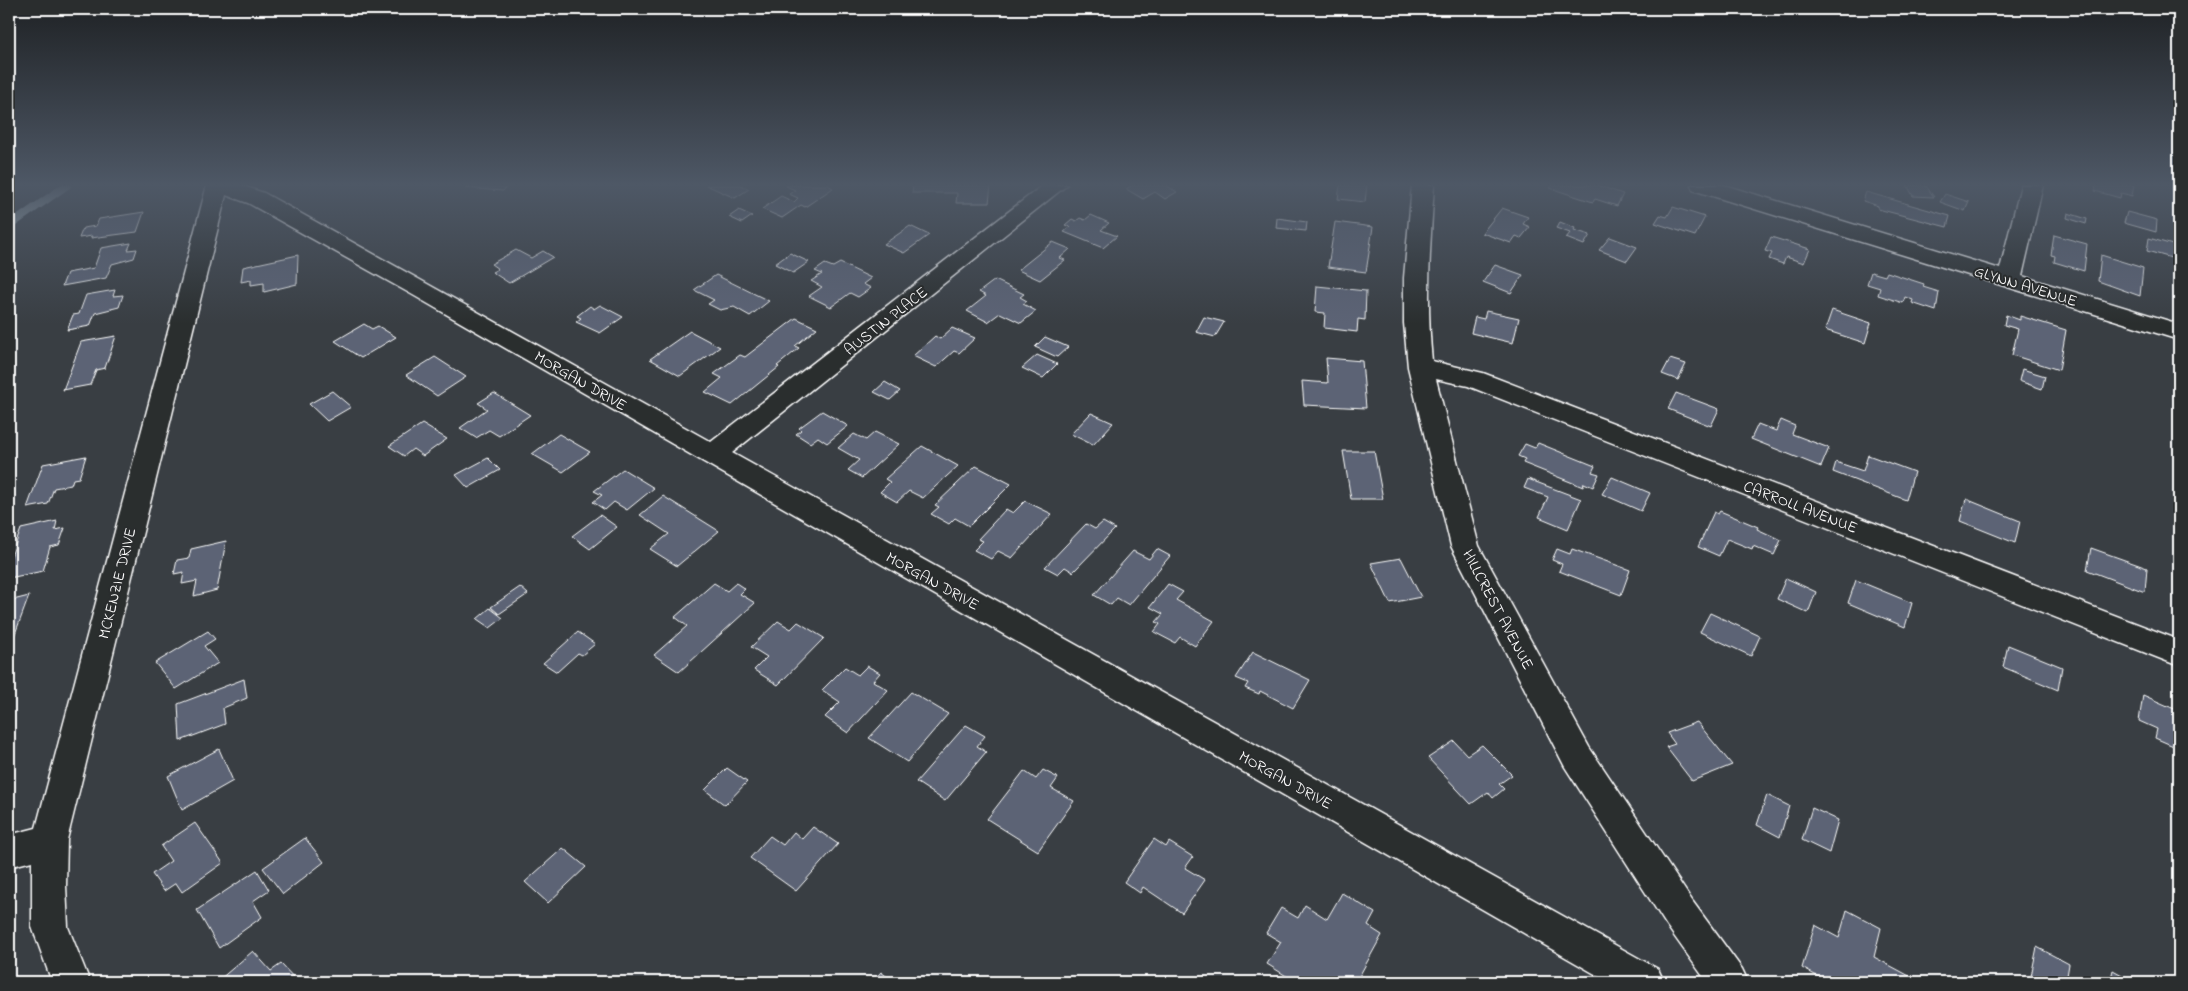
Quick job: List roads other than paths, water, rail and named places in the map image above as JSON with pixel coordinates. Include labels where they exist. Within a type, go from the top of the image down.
[{"type":"street","name":"MCKENZIE DRIVE","points":[[70,982],[50,927],[48,886],[50,840],[206,231]]},
{"type":"street","name":"MORGAN DRIVE","points":[[315,231],[1644,982]]},
{"type":"street","name":"AUSTIN PLACE","points":[[712,455],[999,231]]},
{"type":"street","name":"HILLCREST AVENUE","points":[[1420,231],[1416,323],[1420,367],[1465,546],[1577,757],[1680,914],[1729,982]]},
{"type":"street","name":"GLYNN AVENUE","points":[[1851,231],[2179,332]]},
{"type":"street","points":[[2009,280],[2021,231]]},
{"type":"street","name":"CARROLL AVENUE","points":[[1420,367],[1474,379],[2179,653]]},
{"type":"street","points":[[9,851],[50,840]]}]
